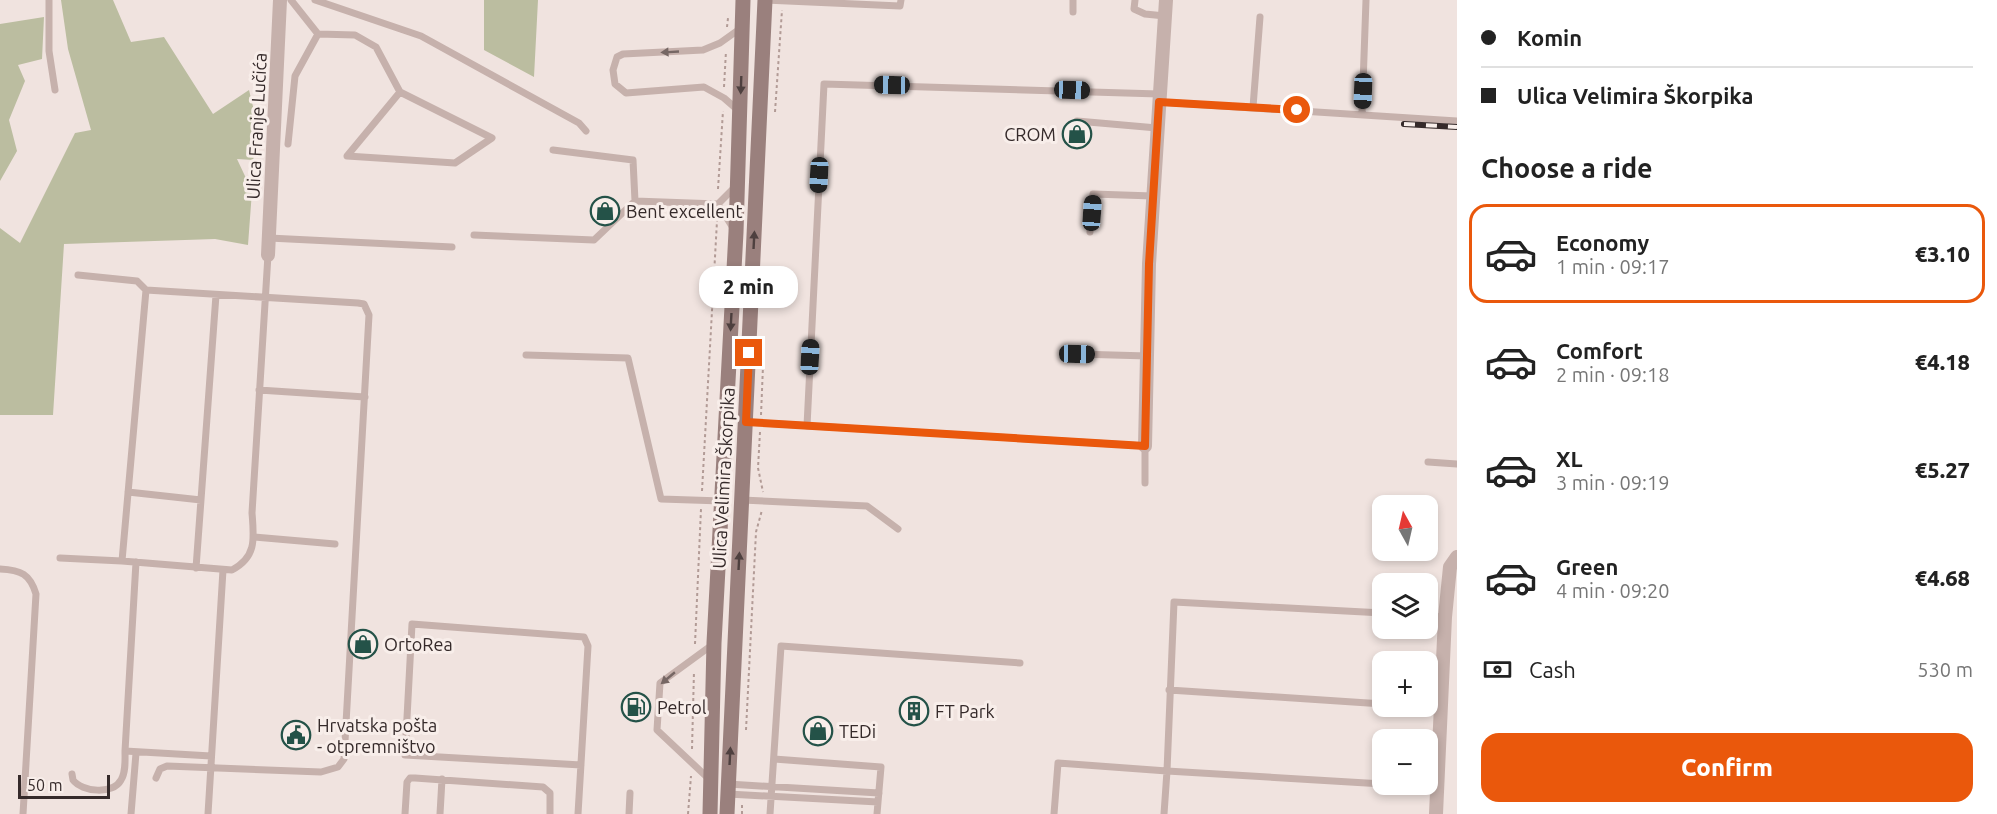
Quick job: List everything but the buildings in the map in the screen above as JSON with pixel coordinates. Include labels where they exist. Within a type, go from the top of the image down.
[{"type":"main road","name":"Ulica Velimira Škorpika","points":[[710,814],[714,643],[736,232],[744,0]]},
{"type":"main road","name":"Ulica Velimira Škorpika","points":[[727,814],[733,792],[742,500],[765,0]]},
{"type":"street","name":"Ulica Franje Lučića","points":[[268,255],[280,0]]},
{"type":"street","points":[[1145,446],[1153,196],[1166,0]]},
{"type":"street","points":[[1438,748],[1445,616],[1450,567],[1457,557]]},
{"type":"street","points":[[1436,795],[1436,814]]},
{"type":"lane","points":[[49,0],[50,51],[55,90]]},
{"type":"lane","points":[[291,0],[318,34],[355,35],[376,47],[400,92],[492,138],[455,163],[347,156],[400,92]]},
{"type":"lane","points":[[315,0],[422,36],[579,123],[586,131]]},
{"type":"lane","points":[[765,0],[900,6],[901,0]]},
{"type":"lane","points":[[1072,12],[1073,0]]},
{"type":"lane","points":[[1135,0],[1134,9],[1145,14],[1165,16]]},
{"type":"lane","points":[[1362,113],[1366,0]]},
{"type":"lane","points":[[1253,107],[1260,17]]},
{"type":"lane","points":[[740,112],[711,89],[695,87],[626,93],[615,84],[613,70],[617,57],[623,54],[703,50],[727,38],[743,26]]},
{"type":"lane","points":[[288,144],[295,76],[318,34]]},
{"type":"lane","points":[[277,76],[295,76]]},
{"type":"lane","points":[[807,426],[824,84],[1159,98],[1457,121]]},
{"type":"lane","points":[[1077,121],[1157,128]]},
{"type":"lane","points":[[553,150],[633,160],[635,201]]},
{"type":"lane","points":[[474,235],[594,240],[635,201],[718,204],[736,186]]},
{"type":"lane","points":[[1090,232],[1094,194],[1153,196]]},
{"type":"lane","points":[[718,204],[736,232]]},
{"type":"lane","points":[[268,238],[452,247]]},
{"type":"lane","points":[[60,558],[224,570],[232,570],[247,560],[253,550],[254,537],[252,513],[268,255]]},
{"type":"lane","points":[[78,274],[136,281],[146,290],[364,304],[369,315],[344,759],[338,767],[321,772],[167,766],[160,769],[156,778]]},
{"type":"lane","points":[[122,561],[146,290]]},
{"type":"lane","points":[[196,568],[216,295]]},
{"type":"lane","points":[[1077,354],[1148,356]]},
{"type":"lane","points":[[526,355],[628,358],[661,499],[722,501]]},
{"type":"lane","points":[[259,390],[365,397]]},
{"type":"lane","points":[[746,422],[1145,446],[1145,483]]},
{"type":"lane","points":[[1428,462],[1457,464]]},
{"type":"lane","points":[[128,492],[201,500]]},
{"type":"lane","points":[[742,500],[867,506],[898,529]]},
{"type":"lane","points":[[254,537],[335,543]]},
{"type":"lane","points":[[72,774],[75,783],[81,787],[109,789],[117,786],[123,778],[136,562]]},
{"type":"lane","points":[[0,569],[26,573],[32,581],[36,594],[23,814]]},
{"type":"lane","points":[[208,814],[224,570]]},
{"type":"lane","points":[[1164,814],[1174,602],[1372,612]]},
{"type":"lane","points":[[1438,616],[1445,616]]},
{"type":"lane","points":[[578,814],[581,765],[588,646],[584,637],[412,624],[405,755],[581,765]]},
{"type":"lane","points":[[711,782],[691,760],[657,730],[660,682],[714,643]]},
{"type":"lane","points":[[770,814],[781,646],[1020,663]]},
{"type":"lane","points":[[1169,690],[1372,703]]},
{"type":"lane","points":[[125,751],[211,756]]},
{"type":"lane","points":[[131,814],[136,753]]},
{"type":"lane","points":[[774,759],[880,767],[877,814]]},
{"type":"lane","points":[[1054,814],[1058,763],[1372,783]]},
{"type":"lane","points":[[405,814],[407,782],[410,778],[543,787],[550,793],[550,814]]},
{"type":"lane","points":[[440,814],[442,779]]},
{"type":"lane","points":[[733,792],[772,786],[879,793]]},
{"type":"lane","points":[[733,792],[878,802]]},
{"type":"lane","points":[[629,814],[630,794]]},
{"type":"path","points":[[718,195],[727,38]]},
{"type":"path","points":[[702,486],[717,218]]},
{"type":"path","points":[[760,440],[759,468],[763,490]]},
{"type":"path","points":[[695,649],[701,506]]},
{"type":"path","points":[[745,738],[756,532],[762,514]]},
{"type":"path","points":[[692,753],[694,673]]},
{"type":"path","points":[[688,814],[691,774]]},
{"type":"path","points":[[733,792],[742,814]]},
{"type":"green space","points":[[61,0],[113,0],[131,42],[164,37],[213,114],[249,90],[260,135],[253,160],[237,159],[252,191],[248,245],[215,239],[64,244],[53,415],[0,415],[0,228],[20,243],[75,133],[91,130],[68,49]]},
{"type":"green space","points":[[484,0],[538,0],[534,77],[484,50]]},
{"type":"green space","points":[[44,17],[42,59],[18,65],[25,81],[9,120],[17,151],[0,181],[0,24]]},
{"type":"railway","points":[[1404,124],[1457,127]]},
{"type":"place","name":"CROM","points":[[1077,134]]},
{"type":"place","name":"Bent excellent","points":[[605,211]]},
{"type":"place","name":"OrtoRea","points":[[363,644]]},
{"type":"place","name":"Petrol","points":[[636,707]]},
{"type":"place","name":"FT Park","points":[[914,711]]},
{"type":"place","name":"TEDi","points":[[818,731]]},
{"type":"place","name":"Hrvatska pošta - otpremništvo","points":[[296,735]]},
{"type":"route","points":[[749,353],[746,422],[1145,446],[1149,264],[1159,102],[1297,110]]}]
